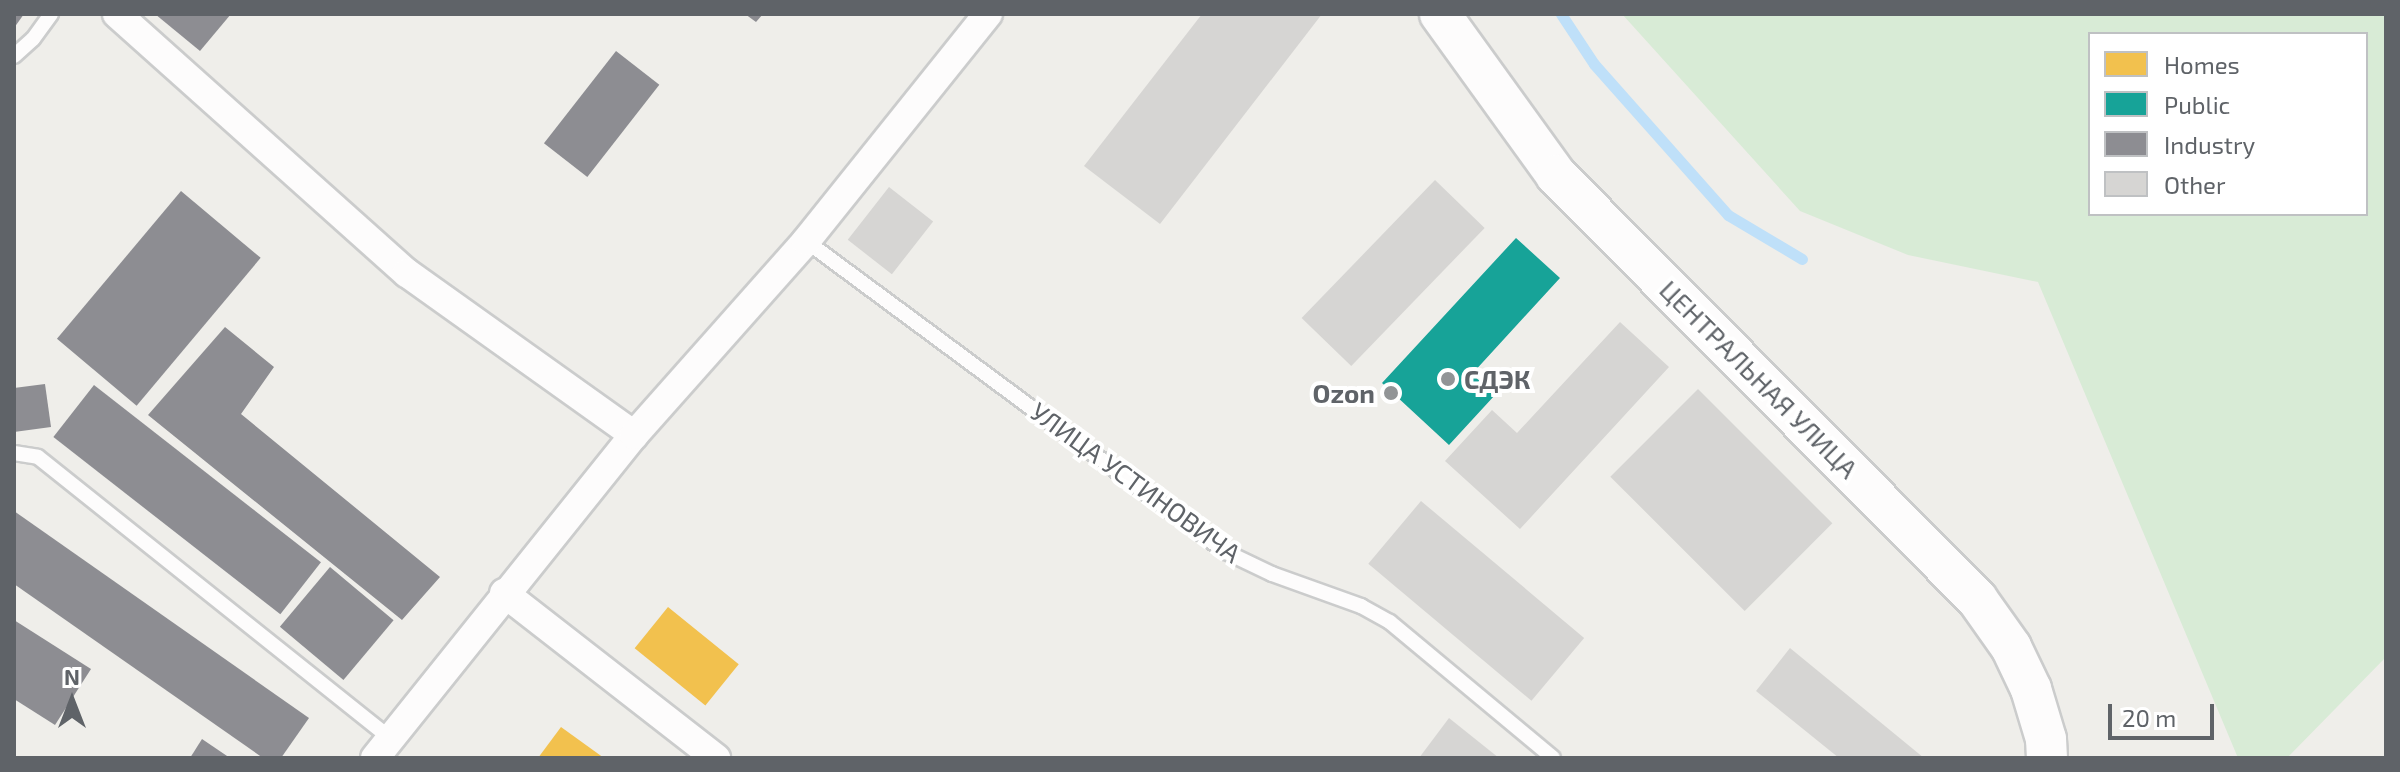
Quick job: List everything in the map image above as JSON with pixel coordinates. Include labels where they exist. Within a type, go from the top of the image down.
[{"type":"street","points":[[117,14],[407,273],[634,435]]},
{"type":"street","points":[[382,748],[634,435],[806,241],[988,14]]},
{"type":"street","name":"ЦЕНТРАЛЬНАЯ УЛИЦА","points":[[1440,14],[1556,175],[1977,599],[2011,647],[2031,689],[2046,739],[2047,758]]},
{"type":"street","points":[[504,593],[716,758]]},
{"type":"lane","points":[[14,56],[33,39],[51,14]]},
{"type":"lane","name":"УЛИЦА УСТИНОВИЧА","points":[[806,241],[1226,552],[1272,574],[1361,606],[1390,622],[1553,758]]},
{"type":"lane","points":[[14,453],[38,457],[382,748]]},
{"type":"green space","points":[[1622,14],[2386,14],[2386,657],[2287,758],[2238,758],[2038,282],[1908,255],[1800,211]]},
{"type":"building: Homes","points":[[668,607],[739,664],[705,705],[635,648]]},
{"type":"building: Homes","points":[[561,727],[604,758],[538,758]]},
{"type":"building: Public","points":[[1516,238],[1560,278],[1472,374],[1495,395],[1449,445],[1382,383]]},
{"type":"building: Industry","points":[[14,14],[24,14],[14,28]]},
{"type":"building: Industry","points":[[155,14],[231,14],[200,51]]},
{"type":"building: Industry","points":[[745,14],[763,14],[756,22]]},
{"type":"building: Industry","points":[[616,51],[659,85],[587,177],[544,143]]},
{"type":"building: Industry","points":[[181,191],[261,258],[137,406],[57,339]]},
{"type":"building: Industry","points":[[225,327],[274,367],[241,414],[440,577],[402,620],[148,415]]},
{"type":"building: Industry","points":[[45,384],[51,427],[14,432],[14,388]]},
{"type":"building: Industry","points":[[94,385],[321,562],[280,614],[53,437]]},
{"type":"building: Industry","points":[[14,511],[309,718],[281,758],[263,758],[14,584]]},
{"type":"building: Industry","points":[[330,567],[394,620],[343,680],[280,627]]},
{"type":"building: Industry","points":[[14,620],[91,669],[55,725],[14,699]]},
{"type":"building: Industry","points":[[202,739],[230,758],[190,758]]},
{"type":"building: Other","points":[[1202,14],[1322,14],[1160,224],[1084,166]]},
{"type":"building: Other","points":[[1435,180],[1485,228],[1351,366],[1302,318]]},
{"type":"building: Other","points":[[889,187],[933,221],[892,274],[848,240]]},
{"type":"building: Other","points":[[1620,322],[1669,367],[1520,529],[1445,461],[1492,410],[1517,433]]},
{"type":"building: Other","points":[[1698,389],[1832,523],[1745,611],[1610,477]]},
{"type":"building: Other","points":[[1421,501],[1584,638],[1531,701],[1368,564]]},
{"type":"building: Other","points":[[1790,648],[1924,758],[1839,758],[1756,691]]},
{"type":"building: Other","points":[[1449,718],[1499,758],[1419,758]]},
{"type":"waterway","points":[[1561,14],[1594,64],[1728,215],[1802,259]]},
{"type":"place","name":"СДЭК","points":[[1448,379]]},
{"type":"place","name":"Ozon","points":[[1391,393]]}]
